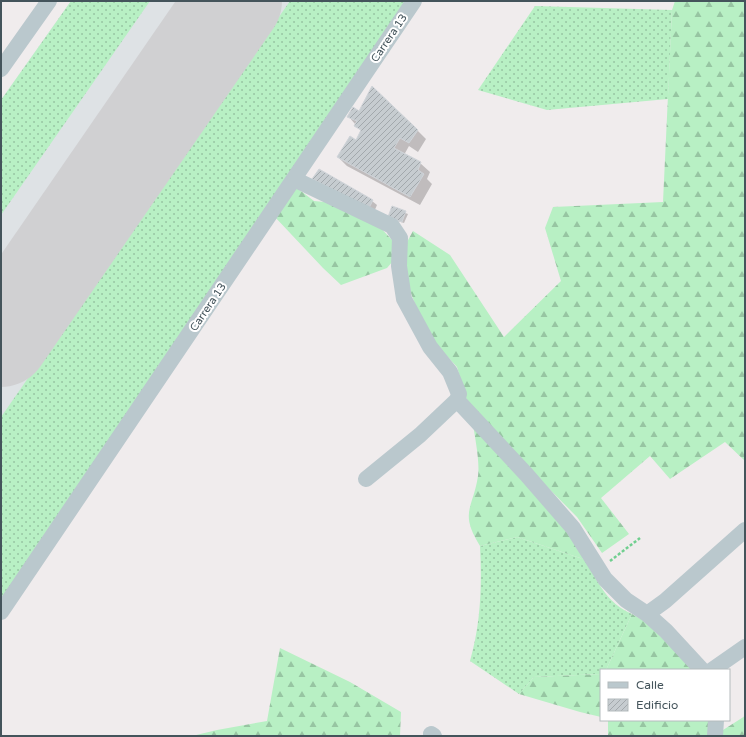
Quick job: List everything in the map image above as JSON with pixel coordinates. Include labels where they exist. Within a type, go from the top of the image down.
[{"type":"street","points":[[1,69],[49,1]]},
{"type":"street","name":"Carrera 13","points":[[1,612],[414,1]]},
{"type":"street","points":[[294,179],[392,226],[397,231],[400,238],[399,266],[404,299],[430,347],[450,372],[455,381],[459,394],[457,400],[420,435],[366,479]]},
{"type":"street","points":[[457,400],[526,474],[573,528],[598,570],[626,600],[647,614],[666,631],[701,669]]},
{"type":"street","points":[[647,614],[665,601],[745,530]]},
{"type":"street","points":[[713,669],[745,647]]},
{"type":"street","points":[[715,736],[716,721]]},
{"type":"path","points":[[598,570],[640,538]]},
{"type":"shaded area","points":[[71,1],[408,1],[1,599],[1,100]]},
{"type":"green space","points":[[71,1],[150,1],[1,215],[1,100]]},
{"type":"green space","points":[[290,1],[408,1],[1,599],[1,417]]},
{"type":"green space","points":[[675,1],[745,1],[745,461],[725,442],[670,479],[650,456],[601,498],[629,534],[602,553],[577,517],[469,408],[457,367],[434,342],[419,314],[407,283],[407,242],[413,231],[450,255],[504,337],[561,281],[545,228],[553,207],[663,202],[672,10]]},
{"type":"green space","points":[[535,6],[672,10],[668,99],[547,110],[478,90]]},
{"type":"green space","points":[[297,188],[314,201],[336,203],[377,224],[392,240],[393,261],[387,268],[341,285],[274,216]]},
{"type":"green space","points":[[473,424],[569,529],[586,560],[517,537],[480,546],[470,525],[469,518],[469,511],[478,476],[477,450]]},
{"type":"green space","points":[[517,537],[586,560],[604,592],[616,604],[632,614],[606,669],[600,669],[600,674],[534,677],[519,694],[470,661],[479,618],[481,575],[480,546]]},
{"type":"green space","points":[[632,614],[644,621],[695,669],[606,669]]},
{"type":"green space","points":[[280,648],[350,682],[401,712],[400,736],[192,736],[267,721]]},
{"type":"green space","points":[[600,674],[600,717],[519,694],[534,677]]},
{"type":"green space","points":[[745,716],[745,736],[608,736],[608,721],[713,721],[723,730]]},
{"type":"building","points":[[372,86],[418,130],[409,143],[400,138],[394,148],[421,162],[418,170],[424,174],[410,197],[337,157],[350,136],[356,140],[361,130],[354,126],[357,121],[347,117],[353,107],[359,111]]},
{"type":"building","points":[[319,169],[373,200],[369,208],[312,179]]},
{"type":"building","points":[[392,206],[406,211],[402,222],[388,217]]},
{"type":"runway","points":[[1,339],[234,1]]}]
